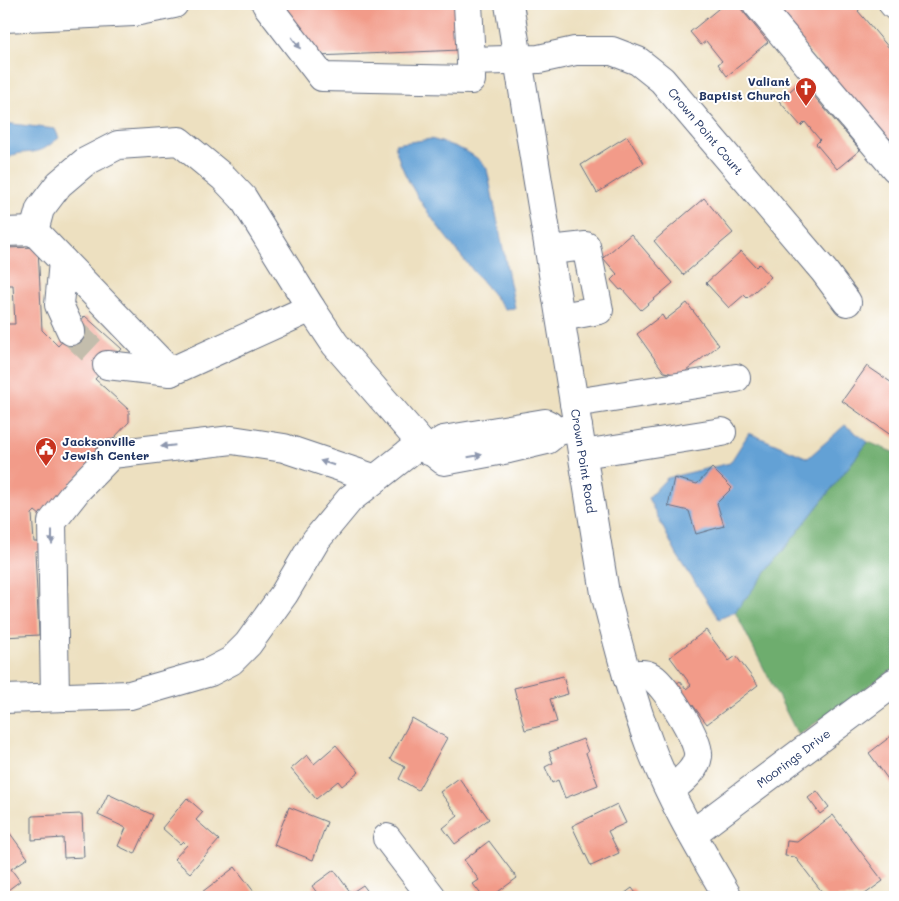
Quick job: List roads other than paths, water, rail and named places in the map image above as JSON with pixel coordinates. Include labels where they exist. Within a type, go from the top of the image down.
[{"type":"street","points":[[14,13],[134,12],[174,4]]},
{"type":"street","points":[[266,4],[322,77],[471,80],[472,61],[468,4]]},
{"type":"street","name":"Crown Point Road","points":[[509,4],[561,317],[570,420],[583,454],[605,593],[627,677],[650,745],[670,791],[692,834],[728,897]]},
{"type":"street","points":[[757,4],[895,168]]},
{"type":"street","name":"Crown Point Court","points":[[472,61],[518,58],[539,59],[575,51],[612,51],[647,66],[662,80],[768,204],[824,271],[847,302]]},
{"type":"street","points":[[34,231],[40,209],[59,184],[85,162],[118,145],[179,141],[224,178],[243,198],[276,248],[310,308],[335,344],[425,447],[444,461],[510,450],[547,440],[570,420],[736,378]]},
{"type":"street","points":[[4,232],[34,231],[170,372]]},
{"type":"street","points":[[550,250],[586,246],[599,310],[561,317]]},
{"type":"street","points":[[63,261],[60,305],[71,331]]},
{"type":"street","points":[[107,366],[170,372],[310,308]]},
{"type":"street","points":[[583,454],[722,432]]},
{"type":"street","points":[[55,696],[52,522],[78,489],[112,454],[232,440],[284,448],[373,478]]},
{"type":"street","points":[[4,700],[55,696],[130,695],[210,672],[231,661],[248,644],[284,594],[316,540],[350,499],[373,478],[425,447]]},
{"type":"street","points":[[627,677],[640,674],[655,679],[694,736],[699,749],[694,768],[670,791]]},
{"type":"street","name":"Moorings Drive","points":[[692,834],[895,682]]},
{"type":"street","points":[[387,838],[432,897]]},
{"type":"water","points":[[4,123],[55,129],[59,138],[41,150],[19,153],[10,157],[4,168]]},
{"type":"water","points":[[431,139],[469,153],[487,169],[515,308],[505,309],[458,252],[424,207],[400,164],[395,144]]},
{"type":"water","points":[[845,425],[868,442],[735,612],[719,619],[677,555],[648,498],[667,478],[730,463],[749,433],[808,458]]},
{"type":"tunnel","points":[[71,331],[107,365]]},
{"type":"place","name":"Valiant Baptist Church","points":[[806,107]]},
{"type":"place","name":"Jacksonville Jewish Center","points":[[46,467]]}]
